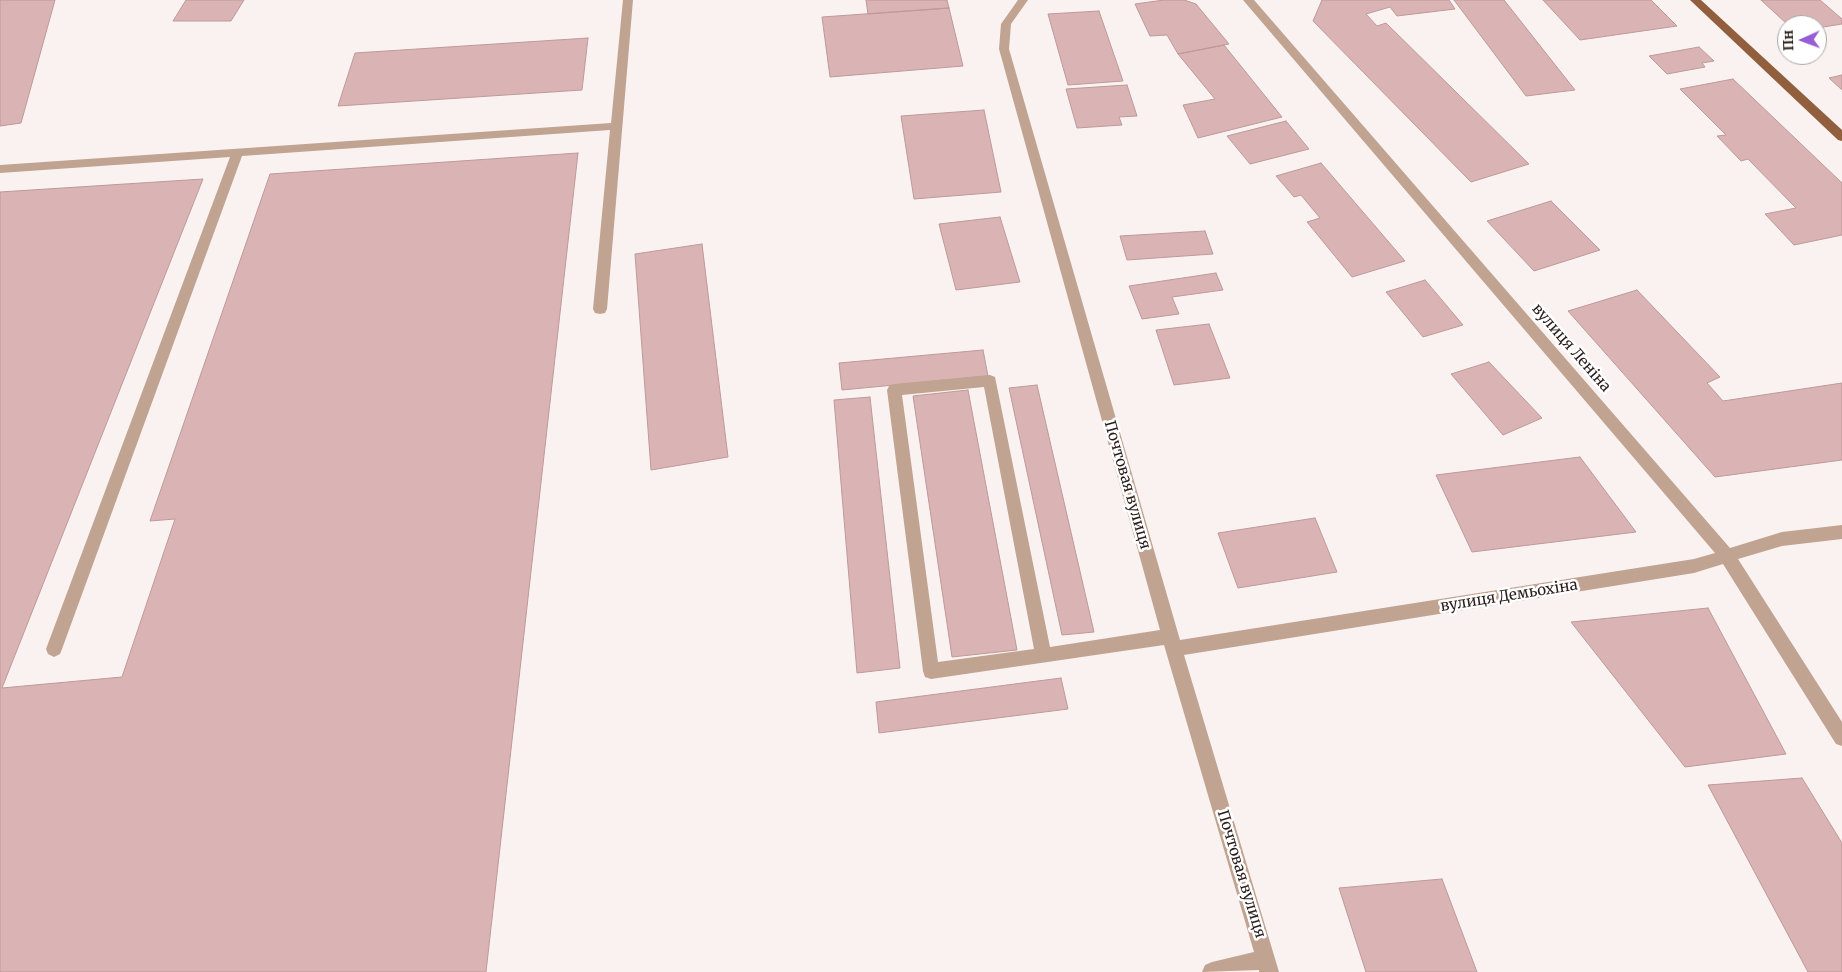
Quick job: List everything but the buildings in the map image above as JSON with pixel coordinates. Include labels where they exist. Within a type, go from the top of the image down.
[{"type":"main road","points":[[1695,0],[1842,137]]},
{"type":"street","points":[[600,309],[628,0]]},
{"type":"street","name":"Почтовая вулиця","points":[[1023,0],[1006,24],[1004,49],[1172,643],[1268,966]]},
{"type":"street","name":"вулиця Леніна","points":[[1248,0],[1700,521],[1727,556],[1842,738]]},
{"type":"street","points":[[0,170],[617,126]]},
{"type":"street","points":[[54,649],[237,153]]},
{"type":"street","name":"вулиця Демьохіна","points":[[1043,655],[990,381],[894,390],[930,671],[1043,655],[1172,643],[1694,566],[1782,539],[1842,532]]},
{"type":"street","points":[[1212,972],[1268,966]]}]
